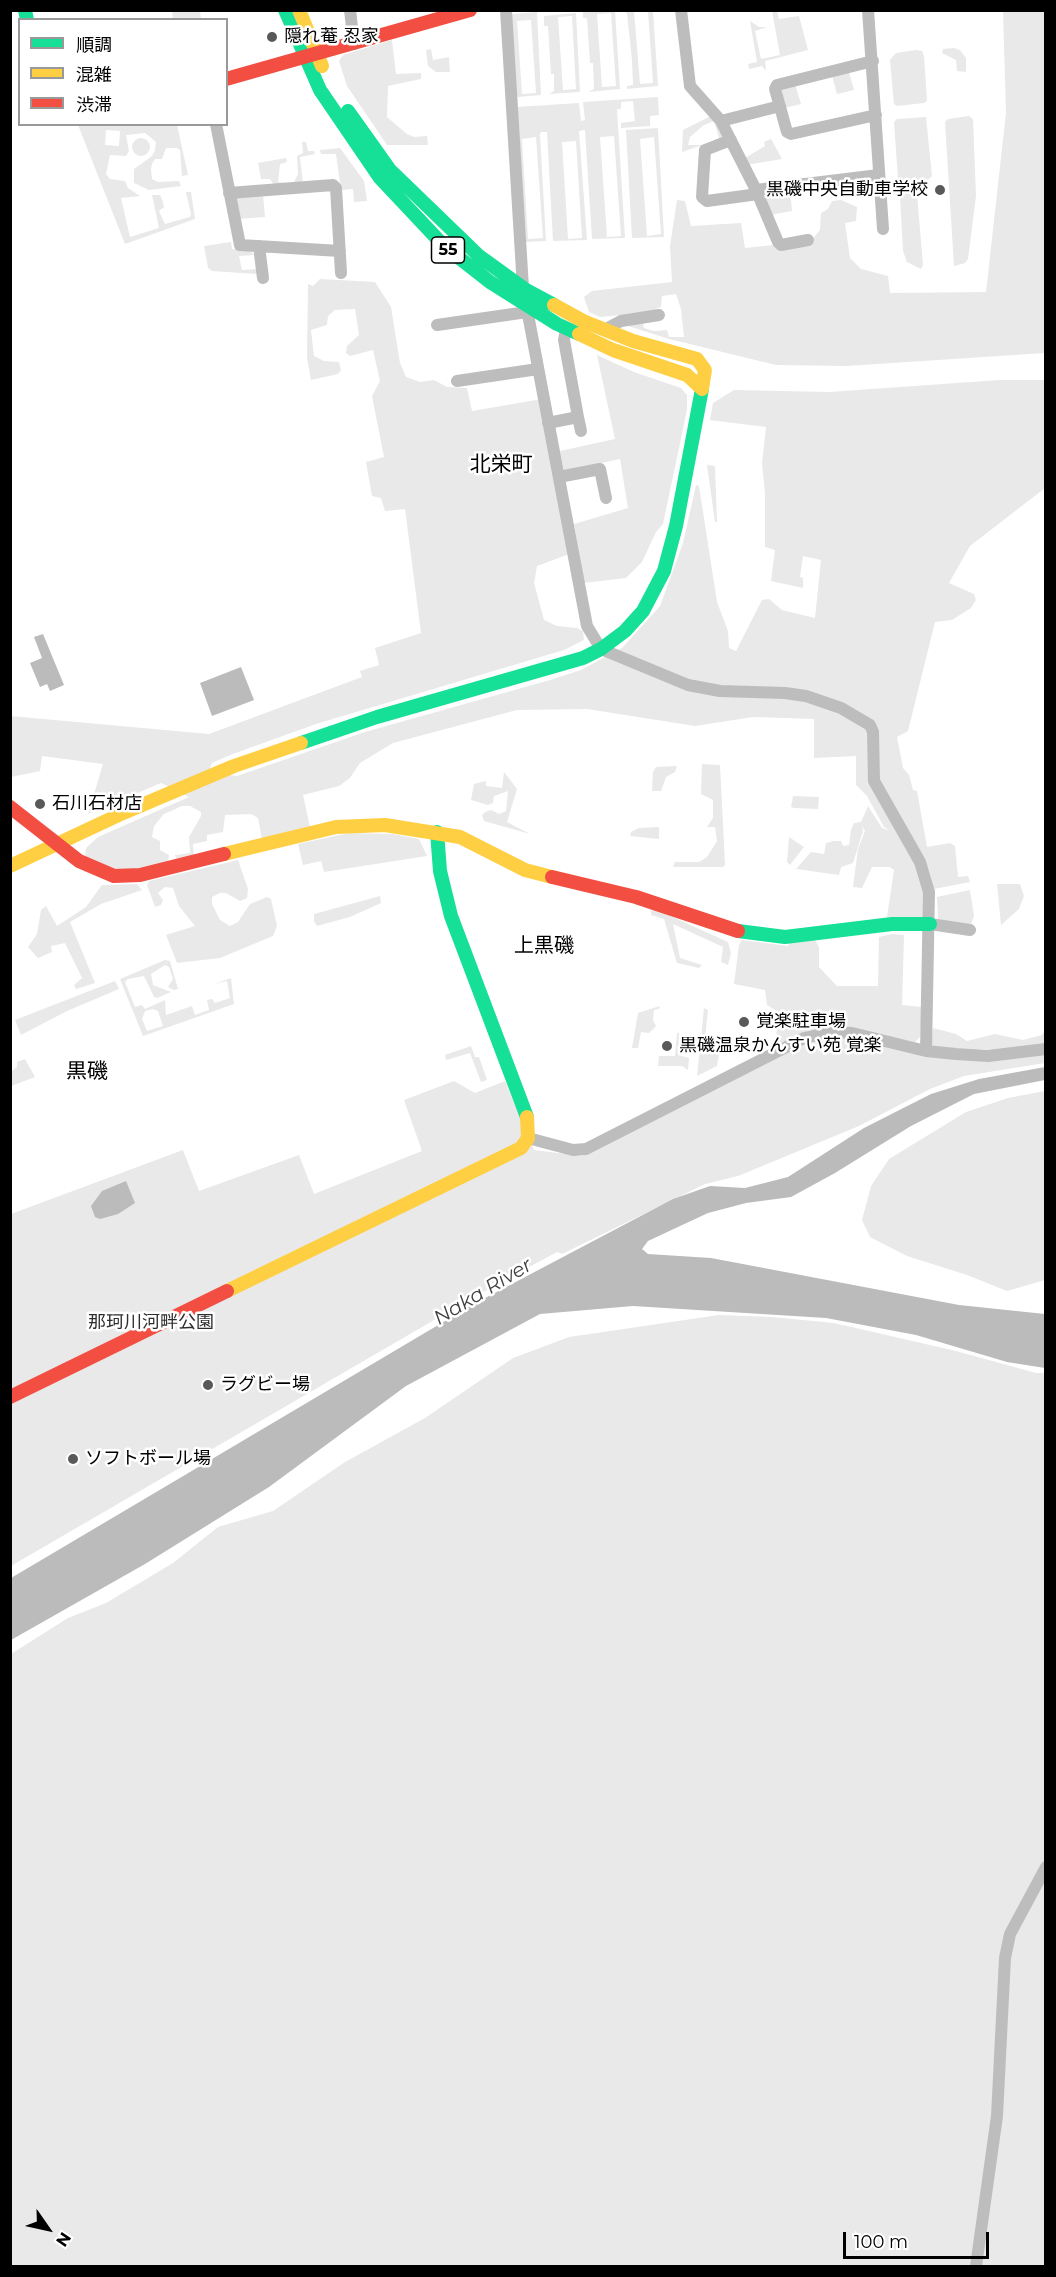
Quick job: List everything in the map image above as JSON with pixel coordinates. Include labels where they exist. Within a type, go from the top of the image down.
[{"type":"street","name":"55","points":[[285,10],[311,56],[390,170],[459,238],[523,288],[604,330],[697,359],[705,370],[702,389]]},
{"type":"street","name":"55","points":[[299,10],[320,90],[380,178],[444,246],[526,309],[613,350],[687,375],[702,389]]},
{"type":"street","points":[[350,10],[354,44]]},
{"type":"street","points":[[228,78],[470,10]]},
{"type":"street","points":[[506,10],[523,288],[587,626],[602,649],[700,689],[806,696],[841,708],[870,725],[873,732],[874,782],[923,870],[930,894],[926,1051]]},
{"type":"street","points":[[681,10],[690,86],[721,121],[757,192],[778,242],[782,245],[808,240]]},
{"type":"street","points":[[868,10],[883,230]]},
{"type":"street","points":[[873,61],[777,85],[775,89],[787,132],[791,134],[876,115]]},
{"type":"street","points":[[721,121],[780,106]]},
{"type":"street","points":[[216,126],[237,242],[240,245],[340,251]]},
{"type":"street","points":[[731,140],[705,150],[702,196],[707,201],[879,175]]},
{"type":"street","points":[[229,193],[333,185],[336,188],[341,273]]},
{"type":"street","points":[[259,246],[263,278]]},
{"type":"street","points":[[437,325],[526,309]]},
{"type":"street","points":[[604,330],[621,321],[659,315]]},
{"type":"street","points":[[566,329],[564,340],[581,431]]},
{"type":"street","points":[[457,381],[538,369]]},
{"type":"street","points":[[10,866],[56,843],[234,766],[368,720],[583,658],[602,649],[625,631],[643,611],[664,571],[676,526],[702,389]]},
{"type":"street","points":[[548,423],[578,417]]},
{"type":"street","points":[[558,477],[600,469],[606,498]]},
{"type":"street","points":[[10,807],[92,868],[103,873],[128,877],[336,827],[385,825],[437,832],[474,843],[532,872],[636,897],[738,931],[785,937],[892,924],[930,924],[970,930]]},
{"type":"street","points":[[10,1397],[521,1148],[528,1138],[528,1119],[445,894],[437,832]]},
{"type":"street","points":[[528,1138],[573,1150],[586,1149],[804,1038],[832,1032],[852,1033],[926,1051],[988,1056],[1046,1048]]},
{"type":"street","points":[[976,2266],[997,2116],[1005,1958],[1010,1934],[1046,1868]]},
{"type":"green space","points":[[172,11],[200,11],[201,18],[173,18]]},
{"type":"green space","points":[[583,11],[615,11],[620,89],[588,92],[594,89],[593,63],[590,63],[587,18],[583,18]],"holes":[[[611,13],[616,86],[602,87],[597,14]]]},
{"type":"green space","points":[[623,11],[634,11],[640,84],[653,83],[648,11],[653,11],[658,86],[627,89],[627,86],[633,85],[632,60],[627,13]]},
{"type":"green space","points":[[772,11],[777,11],[779,19],[799,16],[808,50],[765,61],[766,71],[762,66],[749,69],[748,64],[757,62],[750,21],[759,27],[767,27],[755,31],[761,59],[780,55]]},
{"type":"green space","points":[[1003,11],[1045,11],[1045,353],[846,366],[776,365],[669,339],[625,325],[643,323],[644,328],[654,331],[667,330],[669,337],[684,337],[681,309],[676,294],[662,296],[661,307],[645,313],[600,317],[589,312],[584,297],[592,291],[672,282],[670,246],[677,200],[685,201],[691,226],[741,223],[745,248],[811,241],[820,230],[821,213],[828,209],[832,201],[841,200],[857,207],[856,221],[845,223],[850,258],[861,269],[888,276],[890,293],[986,292],[1006,113]]},
{"type":"green space","points":[[537,12],[541,95],[518,97],[515,95],[511,17],[513,14]],"holes":[[[531,20],[536,93],[522,94],[517,21]]]},
{"type":"green space","points":[[576,13],[580,92],[549,94],[554,91],[554,74],[551,74],[548,26],[544,26],[544,16]],"holes":[[[572,16],[576,89],[563,90],[558,17]]]},
{"type":"green space","points":[[392,40],[396,74],[421,73],[421,79],[388,86],[387,117],[407,134],[414,137],[427,136],[428,145],[387,145],[347,86],[339,61],[343,55]]},
{"type":"green space","points":[[431,49],[433,60],[449,57],[450,72],[436,72],[428,66],[426,50]]},
{"type":"green space","points":[[943,49],[960,50],[966,58],[966,72],[957,71],[956,60],[942,53]]},
{"type":"green space","points":[[922,51],[924,56],[927,101],[897,106],[894,104],[890,60],[896,53]]},
{"type":"green space","points":[[849,72],[854,90],[837,94],[832,76]]},
{"type":"green space","points":[[795,84],[801,104],[784,108],[781,88]]},
{"type":"green space","points":[[658,97],[659,115],[650,116],[650,126],[621,128],[621,123],[635,121],[633,101],[621,102],[621,109],[617,109],[625,238],[592,239],[585,130],[579,131],[587,240],[553,241],[547,132],[541,132],[546,241],[526,242],[516,107],[579,103],[581,121],[585,120],[583,102]],"holes":[[[614,136],[621,236],[607,237],[600,137]],[[536,137],[543,238],[528,239],[522,139]],[[576,141],[582,238],[568,239],[562,142]]]},
{"type":"green space","points":[[711,116],[725,137],[706,144],[719,138],[714,121],[704,125],[690,137],[688,145],[702,145],[682,152],[683,130]]},
{"type":"green space","points":[[969,116],[973,119],[976,196],[968,259],[965,263],[954,266],[945,122],[948,119]]},
{"type":"green space","points":[[926,117],[932,176],[929,179],[901,181],[898,179],[894,122],[897,119]]},
{"type":"green space","points":[[78,126],[177,126],[188,175],[182,176],[180,150],[177,148],[166,148],[162,159],[155,159],[151,169],[152,179],[158,182],[179,181],[181,186],[149,190],[134,183],[134,169],[152,156],[155,150],[156,142],[145,133],[126,135],[129,151],[126,156],[110,155],[106,174],[110,179],[125,181],[128,188],[140,196],[121,198],[130,237],[159,228],[152,195],[160,195],[162,199],[164,207],[159,211],[165,224],[190,217],[186,192],[191,192],[195,219],[125,244]],"holes":[[[106,130],[120,131],[119,146],[105,145]]]},
{"type":"green space","points":[[658,128],[664,237],[632,238],[626,130]],"holes":[[[654,137],[661,234],[647,236],[640,139]]]},
{"type":"green space","points":[[141,138],[147,141],[150,147],[147,153],[141,156],[135,153],[132,147],[135,141]]},
{"type":"green space","points":[[771,139],[782,159],[746,165],[745,158],[765,146],[764,142]]},
{"type":"green space","points":[[302,142],[306,142],[308,151],[314,151],[315,154],[300,157],[303,184],[275,187],[270,179],[261,179],[258,163],[286,158],[287,162],[280,164],[278,182],[293,184],[298,174],[297,156],[303,153]]},
{"type":"green space","points":[[340,148],[364,181],[367,201],[354,202],[353,189],[341,190],[336,154],[321,154],[320,150]]},
{"type":"green space","points":[[790,190],[792,211],[770,215],[764,194]]},
{"type":"green space","points":[[915,191],[923,265],[921,269],[907,262],[903,251],[900,197],[901,193]]},
{"type":"green space","points":[[263,195],[265,217],[237,219],[234,196]]},
{"type":"green space","points":[[231,242],[232,249],[248,248],[254,255],[239,256],[242,270],[257,269],[257,274],[212,271],[208,268],[204,246]]},
{"type":"green space","points":[[320,279],[375,282],[391,307],[400,363],[406,377],[420,382],[434,380],[447,387],[467,388],[472,411],[542,399],[569,554],[537,566],[534,583],[544,620],[557,626],[577,628],[583,631],[584,640],[564,650],[316,724],[230,755],[212,763],[210,768],[237,776],[365,732],[581,670],[622,648],[660,606],[683,543],[696,485],[699,486],[717,602],[728,631],[729,648],[736,651],[762,600],[769,599],[782,610],[815,618],[821,560],[803,556],[800,577],[803,578],[803,588],[771,581],[775,550],[765,547],[765,493],[762,463],[766,427],[710,420],[713,403],[734,390],[829,392],[1000,380],[1045,380],[1045,488],[970,546],[949,583],[974,594],[976,600],[971,608],[952,620],[935,622],[908,731],[897,737],[903,768],[909,775],[913,790],[917,791],[927,847],[950,843],[955,846],[958,877],[968,876],[970,882],[934,889],[929,870],[904,827],[891,831],[896,830],[921,874],[928,917],[887,917],[894,870],[890,867],[872,867],[862,888],[853,887],[858,849],[865,831],[862,826],[863,831],[853,863],[841,867],[839,875],[796,869],[811,852],[824,854],[826,843],[841,841],[843,846],[849,845],[854,823],[861,822],[868,806],[882,828],[890,831],[884,827],[867,796],[856,785],[856,756],[814,758],[814,719],[753,717],[695,726],[587,709],[517,710],[393,743],[360,763],[350,778],[339,786],[303,795],[310,827],[262,840],[258,818],[251,814],[225,815],[223,832],[207,835],[207,841],[193,844],[194,856],[177,860],[175,855],[190,853],[189,837],[201,816],[201,812],[190,806],[182,806],[164,814],[154,826],[152,837],[160,841],[160,850],[169,855],[168,862],[119,872],[85,857],[86,848],[98,837],[189,797],[161,783],[88,814],[103,764],[42,756],[40,771],[11,777],[10,716],[209,734],[362,677],[360,671],[379,665],[375,648],[421,633],[405,509],[385,511],[381,498],[372,496],[366,462],[384,457],[372,396],[380,381],[373,350],[350,356],[346,353],[347,346],[359,335],[355,309],[335,310],[328,316],[327,325],[311,330],[314,356],[324,361],[339,362],[341,370],[338,374],[311,380],[307,357],[308,284],[313,286]]},
{"type":"green space","points":[[597,355],[634,372],[681,388],[687,395],[687,410],[663,524],[656,532],[642,562],[626,578],[584,583],[574,524],[628,508],[620,459],[564,471],[560,451],[615,439]]},
{"type":"green space","points":[[707,465],[715,466],[717,522],[715,522]]},
{"type":"green space","points":[[702,764],[720,765],[725,865],[723,867],[673,867],[675,862],[699,862],[707,857],[717,841],[715,827],[707,827],[713,818],[713,800],[701,794]]},
{"type":"green space","points":[[677,766],[675,772],[666,777],[661,791],[652,791],[653,772],[656,767]]},
{"type":"green space","points":[[504,772],[517,789],[507,822],[530,834],[484,821],[482,815],[485,812],[491,810],[499,814],[506,811],[508,791],[494,796],[493,803],[488,805],[471,800],[474,784],[486,781],[486,786],[502,788]]},
{"type":"green space","points":[[793,796],[819,797],[818,809],[791,807]]},
{"type":"green space","points":[[659,827],[659,839],[630,836],[631,832],[639,828]]},
{"type":"green space","points":[[349,833],[393,834],[419,839],[427,856],[324,872],[321,861],[303,865],[298,844]]},
{"type":"green space","points":[[789,837],[804,847],[790,865],[787,862]]},
{"type":"green space","points":[[238,860],[248,889],[247,898],[240,901],[226,893],[220,893],[212,897],[212,904],[220,920],[230,926],[238,922],[250,904],[267,897],[271,899],[277,926],[273,936],[220,958],[177,963],[166,935],[195,926],[179,906],[173,888],[165,887],[158,893],[163,900],[161,905],[155,907],[147,885],[149,881]]},
{"type":"green space","points":[[137,884],[142,890],[101,904],[70,922],[95,983],[76,989],[74,985],[82,978],[65,943],[51,946],[52,952],[38,958],[28,947],[37,934],[41,910],[46,906],[57,926],[86,907],[102,885]]},
{"type":"green space","points":[[997,884],[1020,884],[1024,896],[1019,909],[1001,925]]},
{"type":"green space","points":[[970,890],[974,916],[970,927],[938,919],[937,897]]},
{"type":"green space","points":[[380,896],[381,903],[350,917],[317,926],[314,921],[314,914]]},
{"type":"green space","points":[[655,909],[728,942],[731,953],[728,965],[721,962],[723,947],[673,924],[680,958],[702,965],[699,968],[677,963],[664,919],[651,915],[651,911]]},
{"type":"green space","points":[[892,934],[904,935],[902,1005],[922,1007],[920,1037],[915,1042],[853,1030],[782,1043],[776,1041],[778,1012],[767,1005],[765,990],[734,984],[739,945],[742,940],[788,946],[790,943],[815,940],[819,947],[819,967],[837,986],[878,986],[879,937]]},
{"type":"green space","points":[[165,960],[170,961],[178,989],[168,987],[173,979],[169,967],[165,965],[151,974],[153,985],[171,992],[157,998],[154,997],[144,976],[128,979],[125,982],[135,1007],[142,1005],[145,1009],[165,1000],[166,1015],[192,1006],[195,1015],[209,1010],[207,1000],[212,999],[215,1003],[230,998],[227,981],[214,984],[231,978],[234,1004],[143,1036],[120,979]],"holes":[[[153,1009],[158,1011],[163,1026],[147,1031],[142,1019],[145,1011]]]},
{"type":"green space","points":[[115,981],[119,989],[67,1011],[21,1035],[15,1020]]},
{"type":"green space","points":[[660,1006],[659,1009],[654,1010],[653,1020],[656,1026],[649,1033],[641,1032],[638,1048],[632,1048],[638,1013]]},
{"type":"green space","points":[[704,1008],[708,1010],[705,1039],[721,1041],[717,1066],[697,1076]]},
{"type":"green space","points":[[933,1028],[956,1034],[967,1041],[995,1034],[1023,1040],[1042,1035],[1045,1030],[1045,1045],[996,1050],[933,1047],[931,1044]]},
{"type":"green space","points":[[677,1033],[679,1033],[678,1055],[689,1058],[688,1070],[682,1066],[658,1066],[659,1056],[675,1056]]},
{"type":"green space","name":"那珂川河畔公園","points":[[830,1036],[853,1038],[927,1057],[1018,1058],[1045,1053],[1045,1063],[964,1076],[930,1089],[859,1126],[738,1176],[705,1184],[562,1254],[557,1252],[472,1298],[11,1566],[11,1214],[183,1150],[199,1191],[299,1155],[314,1194],[422,1151],[404,1100],[454,1081],[475,1093],[505,1081],[534,1150],[582,1156],[801,1044]]},
{"type":"green space","points":[[471,1046],[475,1057],[479,1057],[487,1080],[481,1082],[470,1053],[446,1060],[445,1055]]},
{"type":"green space","points":[[25,1059],[35,1077],[11,1086],[11,1072],[17,1067],[17,1062]]},
{"type":"green space","points":[[1045,1091],[1045,1280],[1007,1291],[967,1275],[907,1256],[870,1237],[862,1220],[871,1186],[889,1159],[966,1112],[1008,1098]]},
{"type":"green space","points":[[719,1315],[834,1323],[956,1351],[1036,1373],[1045,1373],[1045,2266],[11,2266],[11,1654],[68,1618],[106,1603],[173,1563],[218,1527],[273,1511],[345,1462],[425,1418],[513,1358],[569,1337]]},
{"type":"shaded area","points":[[43,634],[64,685],[50,691],[47,684],[40,687],[30,663],[42,658],[34,637]]},
{"type":"shaded area","points":[[241,667],[254,700],[212,716],[200,683]]},
{"type":"shaded area","points":[[1045,1067],[1045,1080],[974,1094],[911,1126],[791,1197],[746,1203],[708,1213],[648,1241],[642,1249],[648,1254],[711,1258],[959,1305],[1045,1314],[1045,1368],[1007,1362],[916,1335],[826,1318],[633,1306],[540,1314],[406,1386],[269,1487],[145,1564],[11,1640],[11,1578],[472,1305],[673,1199],[710,1186],[745,1188],[788,1177],[864,1128],[931,1094],[979,1079]]},
{"type":"shaded area","points":[[126,1181],[135,1203],[118,1214],[100,1219],[95,1217],[91,1206],[102,1191]]},
{"type":"traffic: fast","points":[[25,10],[27,18]]},
{"type":"traffic: fast","points":[[285,10],[320,90],[380,178],[444,246],[490,282],[557,324],[579,334]]},
{"type":"traffic: fast","points":[[348,111],[390,170],[479,256],[526,290],[554,305]]},
{"type":"traffic: fast","points":[[301,743],[377,717],[583,658],[601,649],[625,631],[643,611],[664,571],[676,526],[702,389]]},
{"type":"traffic: fast","points":[[437,832],[440,871],[451,916],[527,1117]]},
{"type":"traffic: fast","points":[[738,931],[785,937],[892,924],[930,924]]},
{"type":"traffic: slow","points":[[299,10],[322,66]]},
{"type":"traffic: slow","points":[[554,305],[583,321],[633,341],[697,359],[705,370],[702,389]]},
{"type":"traffic: slow","points":[[579,334],[613,350],[687,375],[702,389]]},
{"type":"traffic: slow","points":[[10,866],[123,813],[234,766],[301,743]]},
{"type":"traffic: slow","points":[[224,854],[336,827],[385,825],[460,837],[525,870],[552,877]]},
{"type":"traffic: slow","points":[[227,1291],[521,1148],[528,1138],[527,1117]]},
{"type":"traffic: jam","points":[[228,78],[470,10]]},
{"type":"traffic: jam","points":[[10,807],[79,861],[114,876],[140,875],[224,854]]},
{"type":"traffic: jam","points":[[552,877],[636,897],[738,931]]},
{"type":"traffic: jam","points":[[10,1397],[227,1291]]},
{"type":"place","name":"隠れ菴 忍家","points":[[272,37]]},
{"type":"place","name":"黒磯中央自動車学校","points":[[940,190]]},
{"type":"place","name":"石川石材店","points":[[40,804]]},
{"type":"place","name":"覚楽駐車場","points":[[744,1022]]},
{"type":"place","name":"黒磯温泉かんすい苑 覚楽","points":[[667,1046]]},
{"type":"place","name":"ラグビー場","points":[[208,1385]]},
{"type":"place","name":"ソフトボール場","points":[[73,1459]]},
{"type":"district","name":"北栄町","points":[[501,465]]},
{"type":"district","name":"上黒磯","points":[[544,946]]},
{"type":"district","name":"黒磯","points":[[87,1072]]},
{"type":"water label","name":"Naka River","points":[[483,1292]]}]
